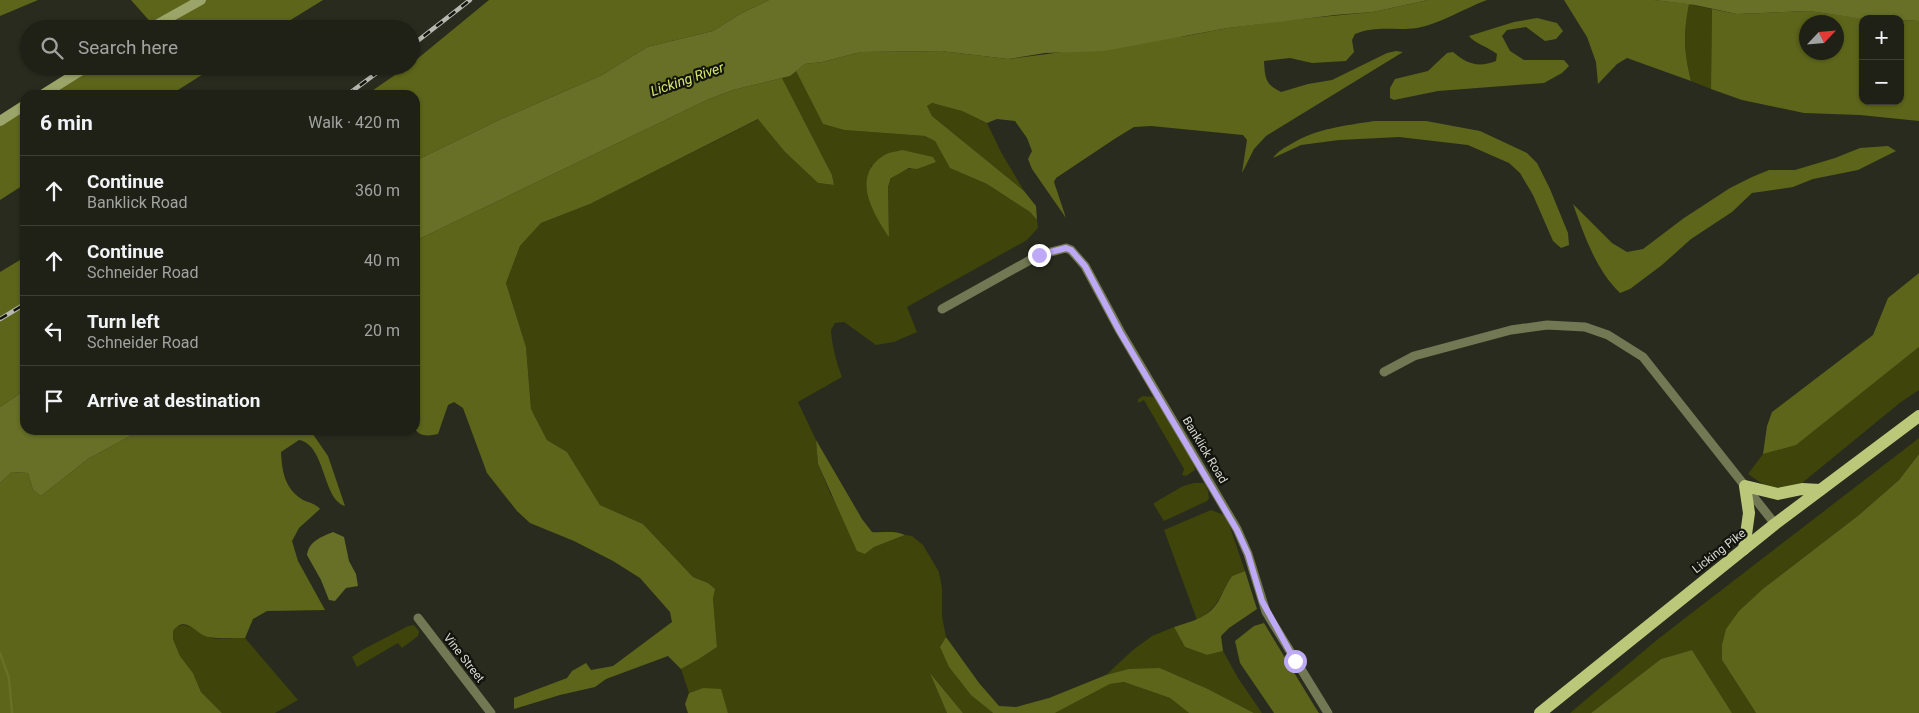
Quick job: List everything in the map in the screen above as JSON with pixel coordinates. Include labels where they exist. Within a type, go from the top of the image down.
[{"type":"main road","points":[[165,20],[200,0]]},
{"type":"main road","points":[[50,90],[74,75]]},
{"type":"main road","points":[[0,122],[20,109]]},
{"type":"main road","name":"Licking Pike","points":[[1540,713],[1775,524],[1919,416]]},
{"type":"main road","points":[[1744,550],[1749,513],[1745,486],[1778,494],[1802,489],[1820,490]]},
{"type":"street","name":"Banklick Road","points":[[942,309],[1039,255],[1059,248],[1071,250],[1085,266],[1120,332],[1237,530],[1248,554],[1266,612],[1328,713]]},
{"type":"street","points":[[1384,372],[1414,356],[1511,330],[1547,325],[1585,326],[1632,348],[1643,357],[1775,524]]},
{"type":"street","name":"Vine Street","points":[[418,618],[491,713]]},
{"type":"shaded area","points":[[0,0],[38,0],[0,16]]},
{"type":"shaded area","points":[[131,0],[323,0],[291,20],[149,20]]},
{"type":"shaded area","points":[[489,0],[769,0],[740,14],[713,31],[647,47],[602,75],[501,119],[420,159],[420,90],[373,90],[395,75],[420,75],[420,57]]},
{"type":"shaded area","points":[[1428,0],[1487,0],[1426,26],[1409,29],[1371,30],[1355,34],[1352,40],[1354,52],[1346,61],[1312,63],[1290,58],[1264,61],[1267,80],[1281,92],[1308,84],[1332,80],[1387,53],[1403,52],[1266,136],[1254,149],[1242,173],[1247,140],[1243,135],[1151,126],[1134,127],[1056,178],[1054,182],[1066,218],[1032,169],[1028,159],[1032,151],[1027,138],[1015,121],[997,119],[987,123],[962,111],[932,103],[927,106],[932,116],[1024,191],[1036,206],[1037,220],[1030,212],[987,184],[950,168],[935,141],[925,136],[844,130],[823,124],[796,71],[805,64],[822,62],[861,52],[941,51],[1008,59],[1186,36],[1289,20],[1373,12]]},
{"type":"shaded area","points":[[1564,0],[1654,0],[1689,4],[1685,43],[1691,81],[1627,58],[1617,64],[1598,84],[1596,62],[1587,37]]},
{"type":"shaded area","points":[[1689,4],[1712,9],[1711,89],[1691,81],[1685,43]]},
{"type":"shaded area","points":[[1712,9],[1737,14],[1809,11],[1838,15],[1799,15],[1799,60],[1844,60],[1844,16],[1859,18],[1859,105],[1904,105],[1904,20],[1919,21],[1919,121],[1860,115],[1804,113],[1742,100],[1711,89]]},
{"type":"shaded area","points":[[1537,18],[1557,23],[1563,31],[1556,39],[1545,41],[1526,27],[1507,30],[1502,36],[1510,51],[1524,60],[1564,60],[1569,66],[1562,73],[1544,83],[1438,91],[1394,100],[1390,98],[1390,88],[1395,79],[1428,71],[1447,53],[1453,52],[1473,64],[1496,61],[1497,54],[1474,41],[1469,36],[1514,22]]},
{"type":"shaded area","points":[[796,71],[823,124],[844,130],[925,136],[935,141],[951,168],[987,184],[1030,212],[1037,220],[1038,228],[1027,240],[907,307],[917,332],[894,342],[876,345],[844,322],[835,323],[831,330],[835,354],[842,377],[798,402],[816,440],[818,464],[831,495],[865,554],[874,547],[905,535],[912,536],[923,545],[939,572],[942,588],[942,616],[946,637],[941,648],[962,684],[993,713],[963,713],[931,674],[947,713],[728,713],[725,705],[703,688],[689,693],[681,669],[717,647],[713,598],[708,583],[693,577],[643,524],[600,505],[567,452],[547,440],[531,409],[526,347],[506,283],[520,246],[541,223],[590,204],[759,119],[785,152],[818,183],[834,185],[832,175],[782,78],[790,76]],"holes":[[[935,161],[892,177],[888,187],[889,237],[871,166]]]},
{"type":"shaded area","points":[[74,75],[202,75],[178,90],[50,90]]},
{"type":"shaded area","points":[[782,78],[832,175],[834,185],[818,183],[785,152],[758,119],[590,204],[541,223],[520,246],[506,283],[526,347],[531,409],[547,440],[567,452],[600,505],[643,524],[693,577],[708,583],[715,589],[713,598],[717,647],[681,669],[668,656],[606,679],[595,687],[514,709],[514,698],[567,678],[572,671],[586,663],[591,670],[613,666],[672,622],[670,612],[640,578],[613,561],[574,541],[530,523],[517,511],[487,473],[463,408],[454,402],[448,405],[438,434],[420,434],[420,239],[707,100],[733,90]]},
{"type":"shaded area","points":[[932,103],[962,111],[987,123],[1001,152],[1024,191],[932,116],[927,106]]},
{"type":"shaded area","points":[[20,108],[20,187],[0,200],[0,121]]},
{"type":"shaded area","points":[[1374,121],[1426,121],[1480,131],[1527,153],[1537,163],[1550,189],[1568,233],[1569,245],[1561,248],[1553,241],[1533,195],[1520,173],[1509,163],[1468,145],[1399,137],[1339,140],[1301,145],[1273,158],[1284,148],[1311,134],[1331,128]]},
{"type":"shaded area","points":[[1888,146],[1896,151],[1858,170],[1813,179],[1793,187],[1752,193],[1732,212],[1691,239],[1662,265],[1630,289],[1620,293],[1597,263],[1586,240],[1573,204],[1612,243],[1627,252],[1643,249],[1684,218],[1730,188],[1769,170],[1795,170],[1860,148]]},
{"type":"shaded area","points":[[902,150],[933,157],[936,162],[917,169],[909,168],[891,178],[888,187],[889,237],[877,217],[868,195],[868,174],[873,165],[885,155]]},
{"type":"shaded area","points":[[20,260],[20,393],[0,407],[0,272]]},
{"type":"shaded area","points":[[1919,273],[1919,347],[1796,445],[1763,454],[1767,426],[1772,412],[1873,335],[1888,298]]},
{"type":"shaded area","points":[[1919,347],[1919,390],[1901,402],[1802,483],[1785,488],[1773,488],[1762,484],[1748,474],[1763,454],[1796,444]]},
{"type":"shaded area","points":[[1143,396],[1154,397],[1194,465],[1195,470],[1186,476],[1182,475],[1184,469],[1144,400],[1138,403],[1138,399]]},
{"type":"shaded area","points":[[132,435],[313,435],[328,456],[345,506],[332,493],[319,461],[308,444],[299,440],[281,452],[284,473],[292,491],[303,500],[320,509],[299,528],[292,541],[298,561],[325,610],[267,611],[253,619],[245,638],[208,637],[190,626],[182,624],[173,631],[173,639],[180,656],[193,673],[201,692],[222,713],[0,713],[0,483],[12,472],[28,473],[33,490],[41,496],[88,459]]},
{"type":"shaded area","points":[[1919,438],[1919,454],[1899,480],[1859,515],[1764,588],[1722,660],[1756,713],[1732,713],[1692,650],[1661,659],[1591,713],[1570,713],[1658,639]]},
{"type":"shaded area","points":[[816,440],[862,519],[872,532],[893,532],[905,535],[874,547],[865,554],[857,551],[818,464]]},
{"type":"shaded area","points":[[1919,454],[1919,713],[1756,713],[1722,660],[1722,645],[1726,629],[1739,611],[1764,588],[1859,515],[1899,480]]},
{"type":"shaded area","points":[[1204,483],[1208,490],[1209,498],[1207,501],[1164,521],[1154,503],[1183,486]]},
{"type":"shaded area","points":[[1211,510],[1224,515],[1228,521],[1245,571],[1232,576],[1215,605],[1197,620],[1164,530]]},
{"type":"shaded area","points":[[1245,571],[1257,609],[1229,628],[1221,636],[1223,651],[1207,655],[1185,647],[1174,627],[1195,620],[1212,610],[1232,576]]},
{"type":"shaded area","points":[[1264,623],[1319,713],[1274,713],[1240,663],[1235,641],[1254,626]]},
{"type":"shaded area","points":[[183,625],[212,638],[245,638],[298,700],[275,713],[222,713],[201,692],[193,673],[180,656],[173,639],[173,631],[176,627]]},
{"type":"shaded area","points":[[414,625],[419,631],[418,636],[402,648],[398,643],[357,667],[352,657],[408,626]]},
{"type":"shaded area","points":[[1174,627],[1185,647],[1207,655],[1223,651],[1238,678],[1262,713],[1254,713],[1208,689],[1160,668],[1106,675],[1133,650],[1152,636]]},
{"type":"shaded area","points":[[946,637],[979,683],[999,706],[1016,707],[1049,698],[1106,675],[1129,669],[1160,668],[1208,689],[1254,713],[1189,713],[1170,698],[1124,682],[1110,684],[1055,713],[993,713],[971,695],[949,667],[940,647]]},
{"type":"shaded area","points":[[1692,650],[1732,713],[1591,713],[1661,659]]},
{"type":"shaded area","points":[[930,673],[963,713],[947,713]]},
{"type":"shaded area","points":[[1124,682],[1170,698],[1189,713],[1055,713],[1110,684]]},
{"type":"shaded area","points":[[703,688],[721,689],[728,713],[688,713],[685,704],[689,693]]},
{"type":"water","name":"Licking River","points":[[769,0],[1428,0],[1373,12],[1228,28],[1104,51],[1045,53],[1008,59],[941,51],[861,52],[822,62],[805,64],[790,76],[733,90],[707,100],[420,239],[420,159],[501,119],[602,75],[647,47],[713,31],[740,14]]},
{"type":"water","points":[[1654,0],[1919,0],[1919,21],[1904,20],[1904,15],[1859,15],[1859,18],[1857,18],[1809,11],[1737,14],[1695,5]]},
{"type":"water","points":[[20,393],[20,435],[132,435],[88,459],[41,496],[33,490],[28,473],[12,472],[0,483],[0,407]]},
{"type":"water","points":[[333,532],[344,537],[349,561],[356,574],[358,586],[346,588],[335,601],[329,600],[321,580],[307,555],[313,543]]},
{"type":"waterway","points":[[0,653],[9,678],[12,713]]},
{"type":"railway","points":[[420,39],[470,0]]},
{"type":"railway","points":[[354,90],[374,75]]},
{"type":"railway","points":[[0,319],[20,307]]},
{"type":"route","points":[[1039,255],[1059,248],[1066,248],[1071,250],[1085,266],[1120,332],[1237,530],[1248,554],[1266,612],[1295,661]]}]
